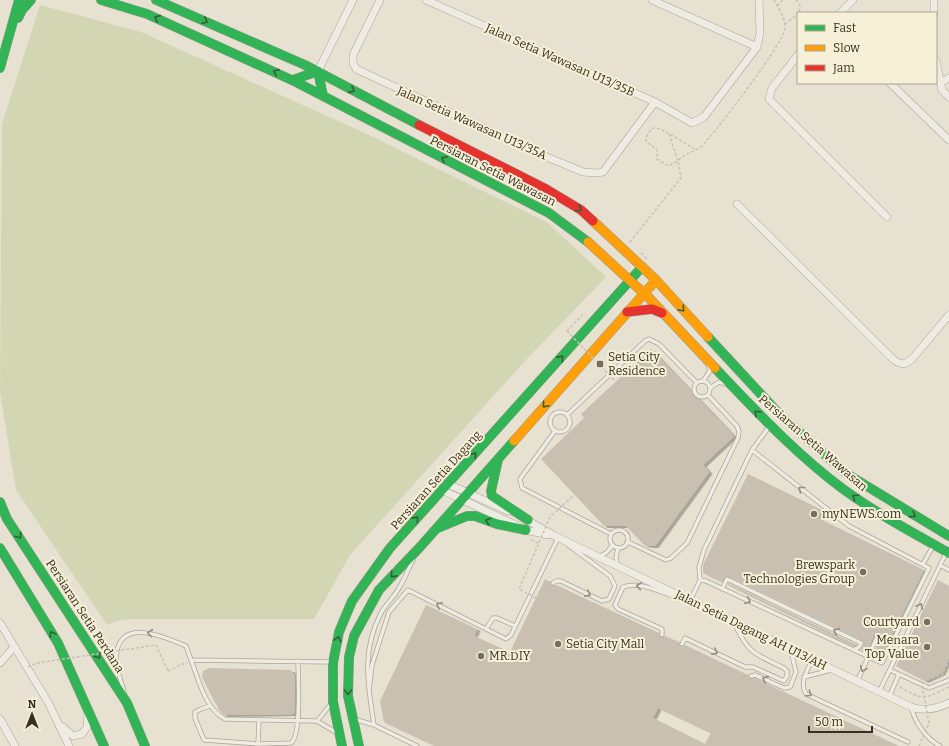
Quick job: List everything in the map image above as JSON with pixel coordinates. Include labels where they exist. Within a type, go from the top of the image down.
[{"type":"street","points":[[0,68],[19,0]]},
{"type":"street","points":[[11,33],[22,10],[31,0]]},
{"type":"street","name":"Persiaran Setia Wawasan","points":[[101,0],[147,14],[293,80],[536,205],[592,245],[617,270],[666,314],[732,388],[770,426],[842,488],[878,513],[948,552]]},
{"type":"street","name":"Persiaran Setia Wawasan","points":[[156,0],[318,72],[567,201],[602,228],[656,280],[781,416],[847,474],[949,536]]},
{"type":"street","points":[[323,96],[318,72],[353,0]]},
{"type":"street","name":"Jalan Setia Wawasan U13/35A","points":[[380,0],[353,55],[353,63],[356,69],[363,74],[582,172],[603,172],[655,102]]},
{"type":"street","name":"Jalan Setia Wawasan U13/35B","points":[[426,0],[655,102],[692,123],[704,117],[757,47]]},
{"type":"street","points":[[652,0],[757,47],[760,33],[759,0]]},
{"type":"street","points":[[841,12],[853,0]]},
{"type":"street","points":[[934,0],[934,12]]},
{"type":"street","points":[[797,56],[772,88],[769,99],[887,217]]},
{"type":"street","points":[[937,66],[942,90],[949,97]]},
{"type":"street","points":[[293,80],[318,72]]},
{"type":"street","points":[[940,82],[949,78]]},
{"type":"street","points":[[891,84],[949,140]]},
{"type":"street","points":[[737,204],[894,360],[900,364],[907,364],[949,315]]},
{"type":"street","name":"Persiaran Setia Dagang","points":[[342,746],[332,702],[332,662],[339,632],[352,600],[390,548],[642,267]]},
{"type":"street","points":[[614,298],[618,285],[617,270]]},
{"type":"street","points":[[359,746],[348,696],[349,657],[354,636],[379,590],[420,547],[656,280]]},
{"type":"street","points":[[627,312],[652,309],[666,314]]},
{"type":"street","points":[[498,458],[491,491],[492,496],[528,520]]},
{"type":"street","name":"Jalan Setia Dagang AH U13/AH","points":[[445,487],[464,496],[528,520],[556,537],[911,707],[920,710],[941,707],[949,703]]},
{"type":"street","name":"Jalan Setia Dagang AH U13/AH","points":[[464,496],[526,534],[556,537]]},
{"type":"street","name":"Persiaran Setia Perdana","points":[[0,502],[7,519],[127,703],[145,746]]},
{"type":"street","points":[[435,530],[467,516],[475,516],[526,534]]},
{"type":"street","points":[[0,548],[58,643],[104,746]]},
{"type":"street","points":[[0,623],[28,667],[61,726],[69,746]]},
{"type":"street","points":[[0,663],[14,647]]},
{"type":"street","points":[[61,726],[73,736],[82,734],[87,727],[88,709]]},
{"type":"street","points":[[0,719],[15,746]]},
{"type":"lane","points":[[567,414],[644,341],[649,339],[659,344],[696,384]]},
{"type":"lane","points":[[696,384],[703,381],[710,371],[704,356]]},
{"type":"lane","points":[[703,381],[708,384],[710,388]]},
{"type":"lane","points":[[708,395],[710,388],[719,382],[732,388]]},
{"type":"lane","points":[[696,384],[695,391],[698,395],[703,397],[708,395]]},
{"type":"lane","points":[[628,542],[666,560],[671,558],[687,543],[739,432],[737,426],[708,395]]},
{"type":"lane","points":[[558,412],[567,414],[570,420],[567,429],[561,432],[555,431],[550,425],[552,416],[558,412]]},
{"type":"lane","points":[[662,635],[662,629],[616,608],[615,605],[623,587],[642,586],[690,601],[700,580],[699,567],[704,550],[752,450],[770,426]]},
{"type":"lane","points":[[555,431],[520,479],[522,488],[611,534]]},
{"type":"lane","points":[[700,580],[704,580],[722,588],[882,663],[930,568],[849,526],[752,450]]},
{"type":"lane","points":[[615,530],[624,531],[628,536],[628,542],[624,547],[618,548],[613,545],[610,540],[611,534],[615,530]]},
{"type":"lane","points":[[369,690],[372,665],[389,612],[408,590],[506,639],[511,635],[556,537],[610,576],[615,586],[608,599],[602,601],[561,581],[556,580],[553,583]]},
{"type":"lane","points":[[597,557],[606,553],[613,545]]},
{"type":"lane","points":[[923,564],[934,545]]},
{"type":"lane","points":[[374,725],[367,663],[373,631],[388,602],[399,590],[420,547]]},
{"type":"lane","points":[[617,566],[616,557],[618,548]]},
{"type":"lane","points":[[879,692],[934,582],[940,565],[948,552]]},
{"type":"lane","points":[[940,565],[949,570]]},
{"type":"lane","points":[[722,588],[727,579],[861,643],[859,647],[853,650]]},
{"type":"lane","points":[[486,629],[492,618],[497,618],[515,626]]},
{"type":"lane","points":[[682,644],[685,638],[745,667],[753,667],[784,680],[788,676],[787,671],[784,668],[754,654],[744,644],[734,622]]},
{"type":"lane","points":[[127,703],[116,660],[120,641],[126,636],[145,632],[161,635],[186,646],[210,706],[225,719],[317,721],[339,734]]},
{"type":"lane","points":[[857,682],[877,637]]},
{"type":"lane","points":[[751,676],[755,675],[784,688],[790,687],[796,672],[791,650]]},
{"type":"lane","points":[[191,660],[332,662]]},
{"type":"lane","points":[[812,660],[804,678],[803,689],[806,694],[908,742]]},
{"type":"lane","points":[[210,706],[201,708],[196,712],[195,718],[204,740],[258,744],[291,743],[295,739],[298,721],[298,661]]},
{"type":"lane","points":[[804,678],[832,670]]},
{"type":"lane","points":[[890,670],[898,672],[929,688],[949,680]]},
{"type":"lane","points":[[889,697],[895,684],[898,672]]},
{"type":"lane","points":[[904,676],[906,672]]},
{"type":"lane","points":[[317,721],[332,702]]},
{"type":"lane","points":[[911,707],[914,719],[933,743],[940,746]]},
{"type":"lane","points":[[353,718],[374,725],[417,746]]},
{"type":"lane","points":[[258,744],[259,720]]},
{"type":"path","points":[[694,150],[669,134],[656,128],[652,129],[646,138],[646,141],[657,150],[657,159],[664,166],[668,166],[678,161],[681,157],[702,146],[782,39],[785,28],[774,0]]},
{"type":"path","points":[[777,6],[783,0]]},
{"type":"path","points":[[796,0],[800,5],[798,12]]},
{"type":"path","points":[[784,24],[797,14]]},
{"type":"path","points":[[634,246],[629,242],[681,178],[678,161],[669,134]]},
{"type":"path","points":[[639,250],[649,259],[642,267]]},
{"type":"path","points":[[584,313],[567,331],[616,382]]},
{"type":"path","points":[[536,598],[519,589],[550,517],[574,495]]},
{"type":"path","points":[[526,534],[538,543]]},
{"type":"path","points":[[28,667],[37,663],[156,645],[168,671],[191,660]]},
{"type":"path","points":[[924,683],[942,674],[949,661]]},
{"type":"path","points":[[919,746],[929,723],[921,679]]},
{"type":"path","points":[[895,684],[917,697],[922,698],[949,687]]},
{"type":"green space","points":[[40,5],[141,32],[369,135],[548,223],[606,277],[524,362],[350,555],[314,619],[131,619],[116,621],[107,625],[16,490],[0,392],[2,124]]},
{"type":"building","points":[[651,349],[734,436],[703,465],[709,472],[655,546],[644,545],[626,526],[604,526],[541,459],[584,418],[581,414]]},
{"type":"building","points":[[748,474],[822,510],[818,518],[924,570],[880,659],[873,655],[880,638],[879,634],[874,635],[867,652],[861,650],[864,643],[862,640],[728,576],[725,577],[722,582],[703,573],[703,565]]},
{"type":"building","name":"Setia City Mall","points":[[545,579],[550,582],[552,586],[556,585],[659,633],[661,638],[665,636],[679,642],[681,647],[685,645],[748,675],[750,679],[755,678],[899,746],[435,746],[384,722],[380,701],[426,605],[477,629],[474,636],[510,652]],"holes":[[[658,708],[711,733],[705,744],[653,718]]]},
{"type":"building","name":"Menara Top Value","points":[[938,580],[949,586],[949,658],[942,673],[925,681],[896,666]]},
{"type":"building","points":[[728,583],[857,645],[853,646],[832,636],[728,585]]},
{"type":"building","points":[[210,668],[291,670],[295,676],[294,714],[224,715],[219,710],[202,677],[203,671]]},
{"type":"traffic: fast","points":[[0,68],[19,0]]},
{"type":"traffic: fast","points":[[18,18],[22,10],[31,0]]},
{"type":"traffic: fast","points":[[101,0],[147,14],[296,82],[549,213],[588,242]]},
{"type":"traffic: fast","points":[[156,0],[305,65],[419,125]]},
{"type":"traffic: fast","points":[[318,71],[323,96]]},
{"type":"traffic: fast","points":[[293,80],[318,71]]},
{"type":"traffic: fast","points":[[342,746],[333,702],[333,663],[339,632],[352,601],[390,548],[642,267]]},
{"type":"traffic: fast","points":[[708,337],[781,416],[847,474],[949,536]]},
{"type":"traffic: fast","points":[[715,368],[776,431],[843,489],[868,506],[949,553]]},
{"type":"traffic: fast","points":[[359,746],[348,696],[349,657],[354,636],[379,590],[420,547],[514,441]]},
{"type":"traffic: fast","points":[[498,460],[491,491],[492,496],[528,520]]},
{"type":"traffic: fast","points":[[0,502],[7,519],[127,703],[145,746]]},
{"type":"traffic: fast","points":[[438,528],[467,516],[475,516],[497,524],[526,530]]},
{"type":"traffic: fast","points":[[0,548],[58,643],[104,746]]},
{"type":"traffic: slow","points":[[593,221],[656,280],[708,337]]},
{"type":"traffic: slow","points":[[588,242],[649,298],[715,368]]},
{"type":"traffic: slow","points":[[514,441],[656,280]]},
{"type":"traffic: jam","points":[[419,125],[546,189],[581,210],[593,221]]},
{"type":"traffic: jam","points":[[627,312],[652,309],[662,313]]},
{"type":"place","name":"Setia City Residence","points":[[600,364]]},
{"type":"place","name":"myNEWS.com","points":[[814,514]]},
{"type":"place","name":"Brewspark Technologies Group","points":[[863,572]]},
{"type":"place","name":"Courtyard","points":[[927,622]]},
{"type":"place","name":"Setia City Mall","points":[[558,644]]},
{"type":"place","name":"Menara Top Value","points":[[927,647]]},
{"type":"place","name":"MR.DIY","points":[[481,656]]}]
